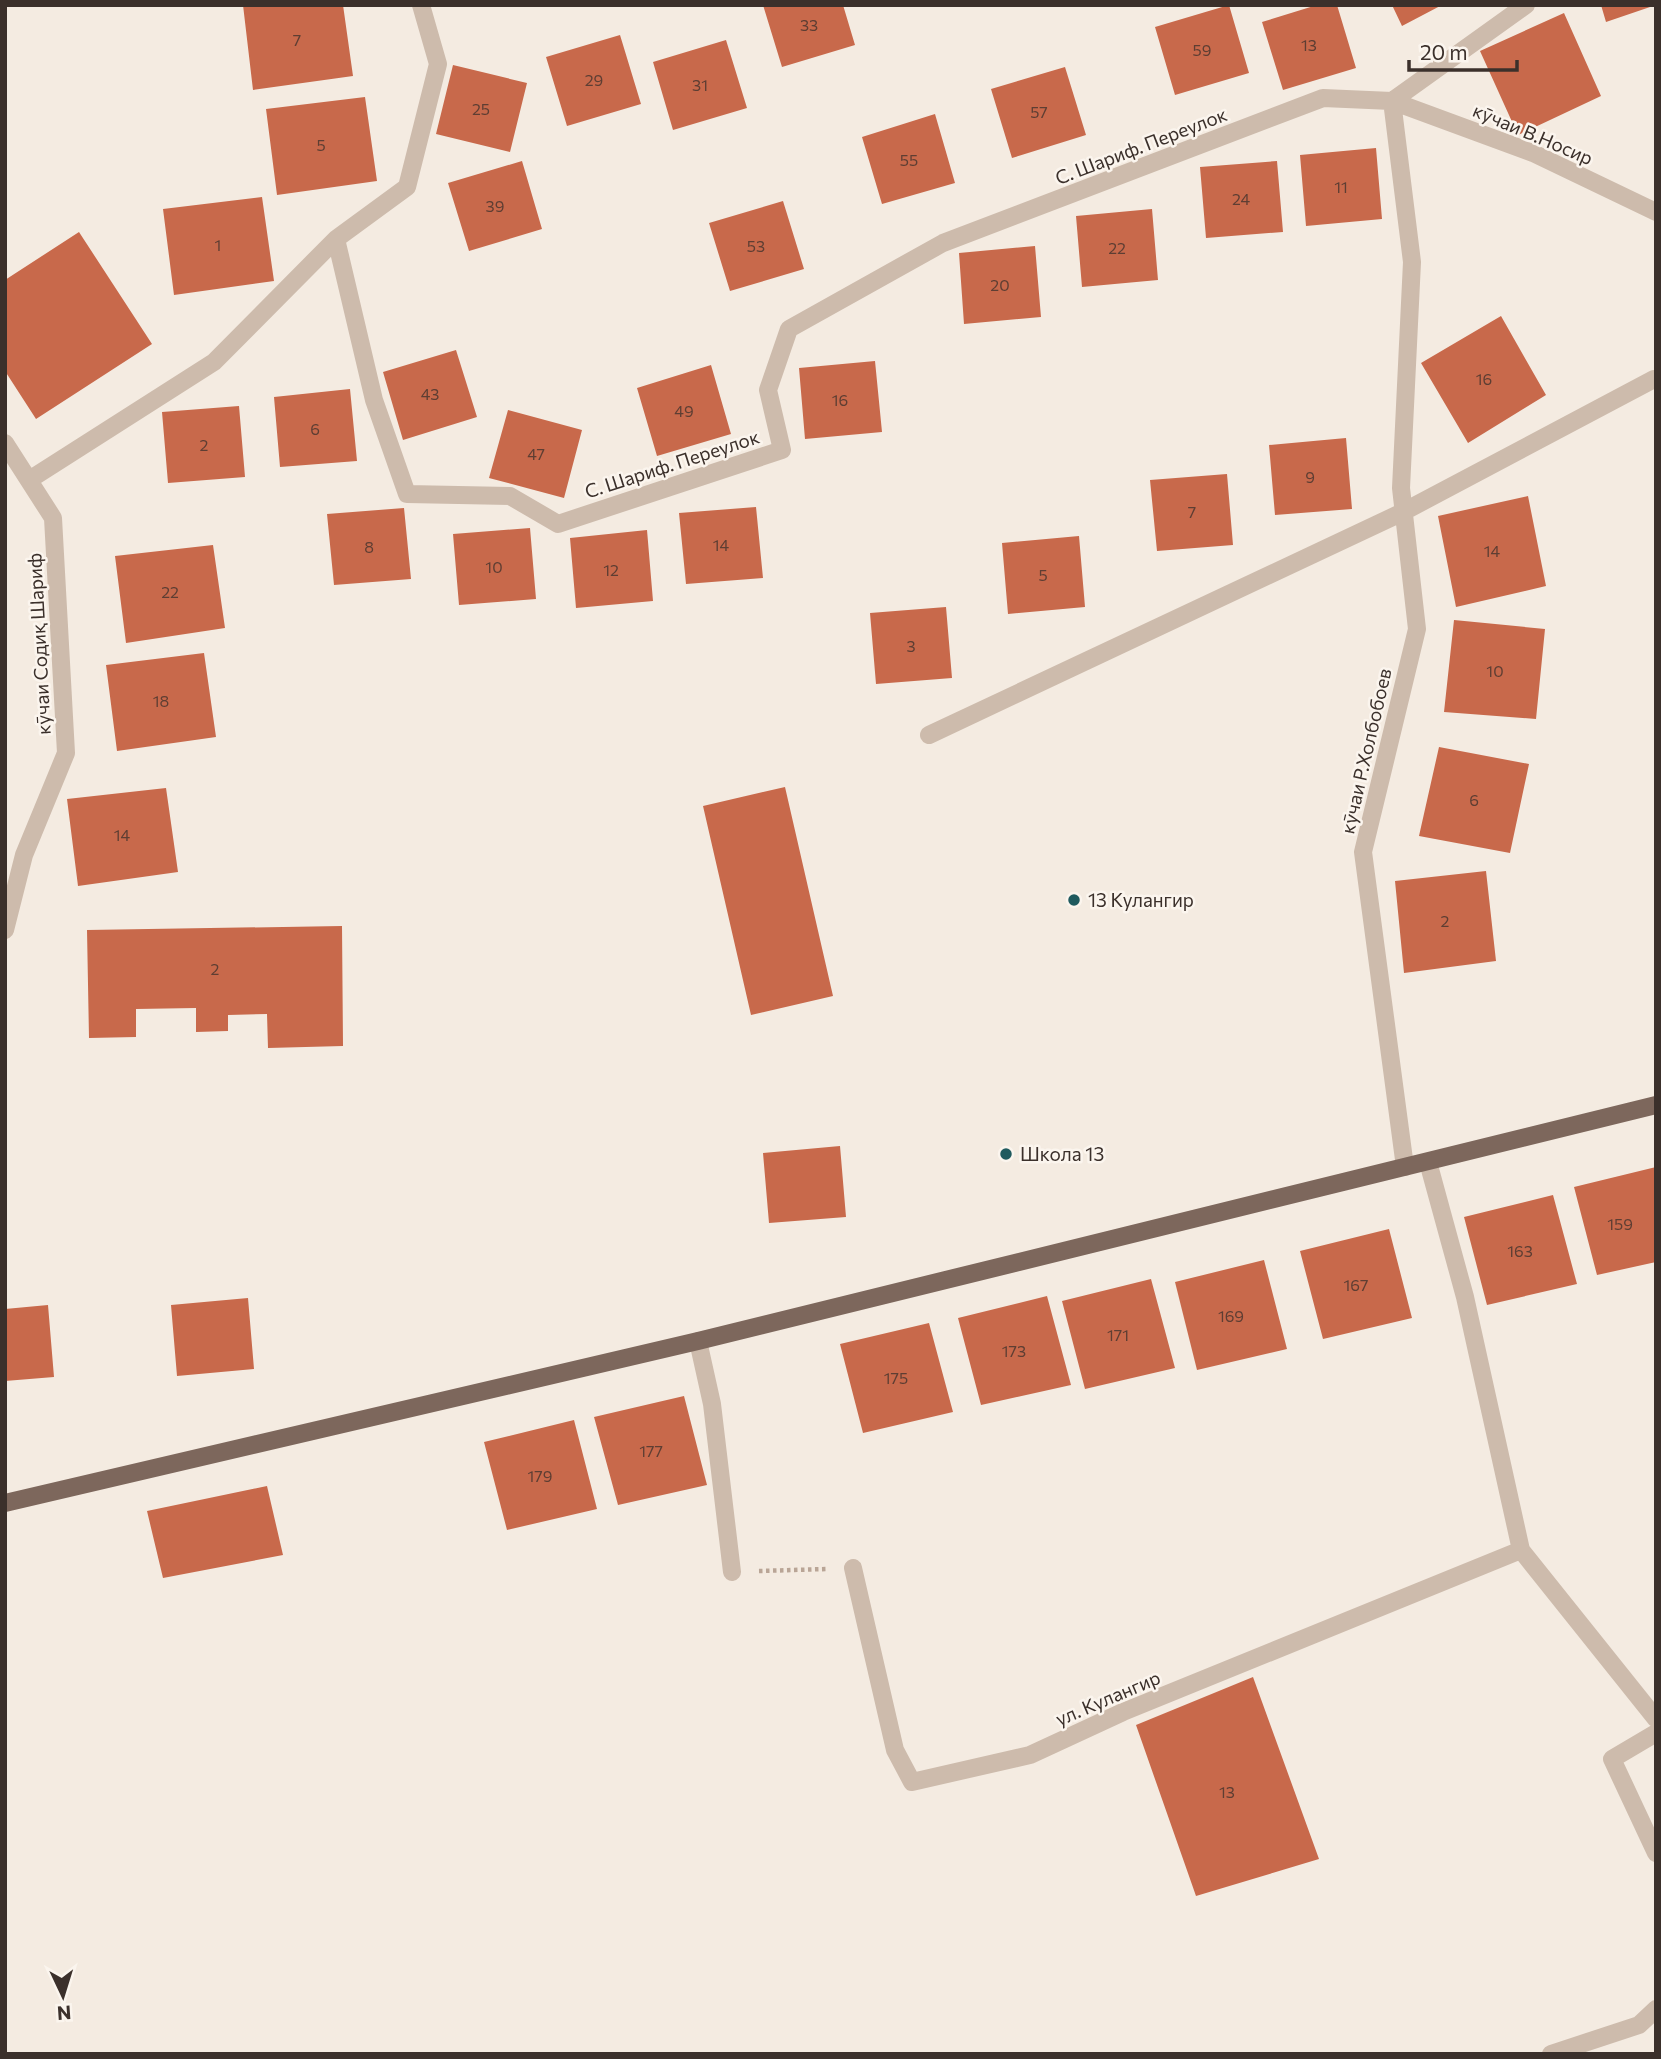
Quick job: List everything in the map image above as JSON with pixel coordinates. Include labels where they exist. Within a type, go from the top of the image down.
[{"type":"main road","points":[[5,1503],[698,1341],[1656,1105]]},
{"type":"street","points":[[29,480],[214,362],[336,239],[407,187],[438,64],[421,5]]},
{"type":"street","points":[[1392,102],[1526,5]]},
{"type":"street","name":"С. Шариф. Переулок","points":[[336,239],[374,400],[407,494],[510,496],[558,524],[782,450],[768,390],[789,329],[943,243],[1323,98],[1392,102]]},
{"type":"street","name":"кӯчаи В.Носир","points":[[1392,102],[1533,153],[1656,212]]},
{"type":"street","name":"кӯчаи Р.Холбобоев","points":[[1392,102],[1412,262],[1401,488],[1417,629],[1363,852],[1405,1167]]},
{"type":"street","points":[[929,735],[1403,512],[1654,379]]},
{"type":"street","name":"кӯчаи Содиқ Шариф","points":[[5,443],[53,518],[66,752],[24,855],[5,930]]},
{"type":"street","points":[[1428,1161],[1465,1297],[1521,1550],[1656,1718]]},
{"type":"street","points":[[698,1341],[712,1404],[732,1572]]},
{"type":"street","name":"ул. Кулангир","points":[[853,1568],[895,1750],[912,1782],[1030,1755],[1123,1712],[1521,1550]]},
{"type":"street","points":[[1656,1733],[1612,1759],[1656,1853]]},
{"type":"street","points":[[1551,2054],[1639,2025],[1656,2009]]},
{"type":"path","points":[[732,1572],[853,1568]]},
{"type":"building","points":[[243,5],[343,5],[353,76],[253,90]]},
{"type":"building","points":[[763,5],[843,5],[855,45],[782,67]]},
{"type":"building","points":[[1229,5],[1249,73],[1175,95],[1155,27]]},
{"type":"building","points":[[1317,5],[1337,5],[1356,68],[1283,90],[1262,22]]},
{"type":"building","points":[[1392,5],[1442,5],[1402,26]]},
{"type":"building","points":[[1601,5],[1653,5],[1653,6],[1606,22]]},
{"type":"building","points":[[1564,13],[1601,96],[1518,135],[1480,51]]},
{"type":"building","points":[[620,35],[641,104],[567,126],[546,57]]},
{"type":"building","points":[[726,40],[747,108],[673,130],[653,62]]},
{"type":"building","points":[[453,65],[527,83],[510,152],[436,134]]},
{"type":"building","points":[[1065,67],[1086,135],[1012,158],[991,89]]},
{"type":"building","points":[[365,97],[377,181],[277,195],[266,109]]},
{"type":"building","points":[[935,114],[955,183],[882,204],[862,137]]},
{"type":"building","points":[[1376,148],[1382,219],[1306,226],[1300,155]]},
{"type":"building","points":[[522,161],[542,229],[469,251],[448,183]]},
{"type":"building","points":[[1277,161],[1283,232],[1206,238],[1200,167]]},
{"type":"building","points":[[262,197],[274,281],[174,295],[163,209]]},
{"type":"building","points":[[783,201],[804,269],[730,291],[709,223]]},
{"type":"building","points":[[1152,209],[1158,280],[1082,287],[1076,216]]},
{"type":"building","points":[[79,232],[152,344],[36,419],[5,371],[5,280]]},
{"type":"building","points":[[1035,246],[1041,317],[964,324],[959,253]]},
{"type":"building","points":[[1501,316],[1546,395],[1468,443],[1421,363]]},
{"type":"building","points":[[456,350],[477,417],[403,440],[383,372]]},
{"type":"building","points":[[875,361],[882,432],[805,439],[799,368]]},
{"type":"building","points":[[711,365],[731,434],[657,456],[637,388]]},
{"type":"building","points":[[350,389],[357,461],[280,467],[274,397]]},
{"type":"building","points":[[239,406],[245,477],[168,483],[162,412]]},
{"type":"building","points":[[508,410],[582,430],[564,498],[489,478]]},
{"type":"building","points":[[1346,438],[1352,509],[1275,515],[1269,445]]},
{"type":"building","points":[[1227,474],[1233,545],[1157,551],[1150,480]]},
{"type":"building","points":[[1528,496],[1546,586],[1456,607],[1438,516]]},
{"type":"building","points":[[756,507],[763,578],[686,584],[679,513]]},
{"type":"building","points":[[404,508],[411,579],[334,585],[327,514]]},
{"type":"building","points":[[530,528],[536,599],[459,605],[453,534]]},
{"type":"building","points":[[647,530],[653,601],[576,608],[570,538]]},
{"type":"building","points":[[1079,536],[1085,607],[1008,614],[1002,543]]},
{"type":"building","points":[[213,545],[225,628],[126,643],[115,556]]},
{"type":"building","points":[[946,607],[952,678],[876,684],[870,613]]},
{"type":"building","points":[[1454,620],[1545,629],[1536,719],[1444,712]]},
{"type":"building","points":[[204,653],[216,737],[117,751],[106,665]]},
{"type":"building","points":[[1439,747],[1529,764],[1510,853],[1419,836]]},
{"type":"building","points":[[785,787],[833,996],[751,1015],[703,806]]},
{"type":"building","points":[[166,788],[178,872],[78,886],[67,799]]},
{"type":"building","points":[[1486,871],[1496,961],[1404,973],[1395,881]]},
{"type":"building","points":[[342,926],[343,1046],[268,1048],[267,1014],[228,1015],[228,1031],[196,1032],[196,1008],[136,1009],[136,1037],[89,1038],[87,930]]},
{"type":"building","points":[[840,1146],[846,1217],[769,1223],[763,1153]]},
{"type":"building","points":[[1656,1167],[1656,1262],[1597,1275],[1574,1187]]},
{"type":"building","points":[[1553,1195],[1577,1284],[1487,1305],[1464,1217]]},
{"type":"building","points":[[1389,1229],[1412,1318],[1323,1339],[1300,1251]]},
{"type":"building","points":[[1264,1260],[1287,1349],[1197,1370],[1175,1282]]},
{"type":"building","points":[[1151,1279],[1175,1368],[1085,1389],[1062,1301]]},
{"type":"building","points":[[1047,1296],[1071,1385],[981,1405],[958,1318]]},
{"type":"building","points":[[248,1298],[254,1369],[177,1376],[171,1305]]},
{"type":"building","points":[[48,1305],[54,1377],[5,1381],[5,1309]]},
{"type":"building","points":[[929,1323],[953,1412],[863,1433],[840,1344]]},
{"type":"building","points":[[684,1396],[707,1485],[618,1505],[594,1417]]},
{"type":"building","points":[[574,1420],[597,1509],[507,1530],[484,1442]]},
{"type":"building","points":[[267,1486],[283,1555],[163,1578],[147,1511]]},
{"type":"building","points":[[1253,1677],[1319,1859],[1196,1896],[1136,1725]]},
{"type":"place","name":"13 Кулангир","points":[[1074,900]]},
{"type":"place","name":"Школа 13","points":[[1006,1154]]}]
